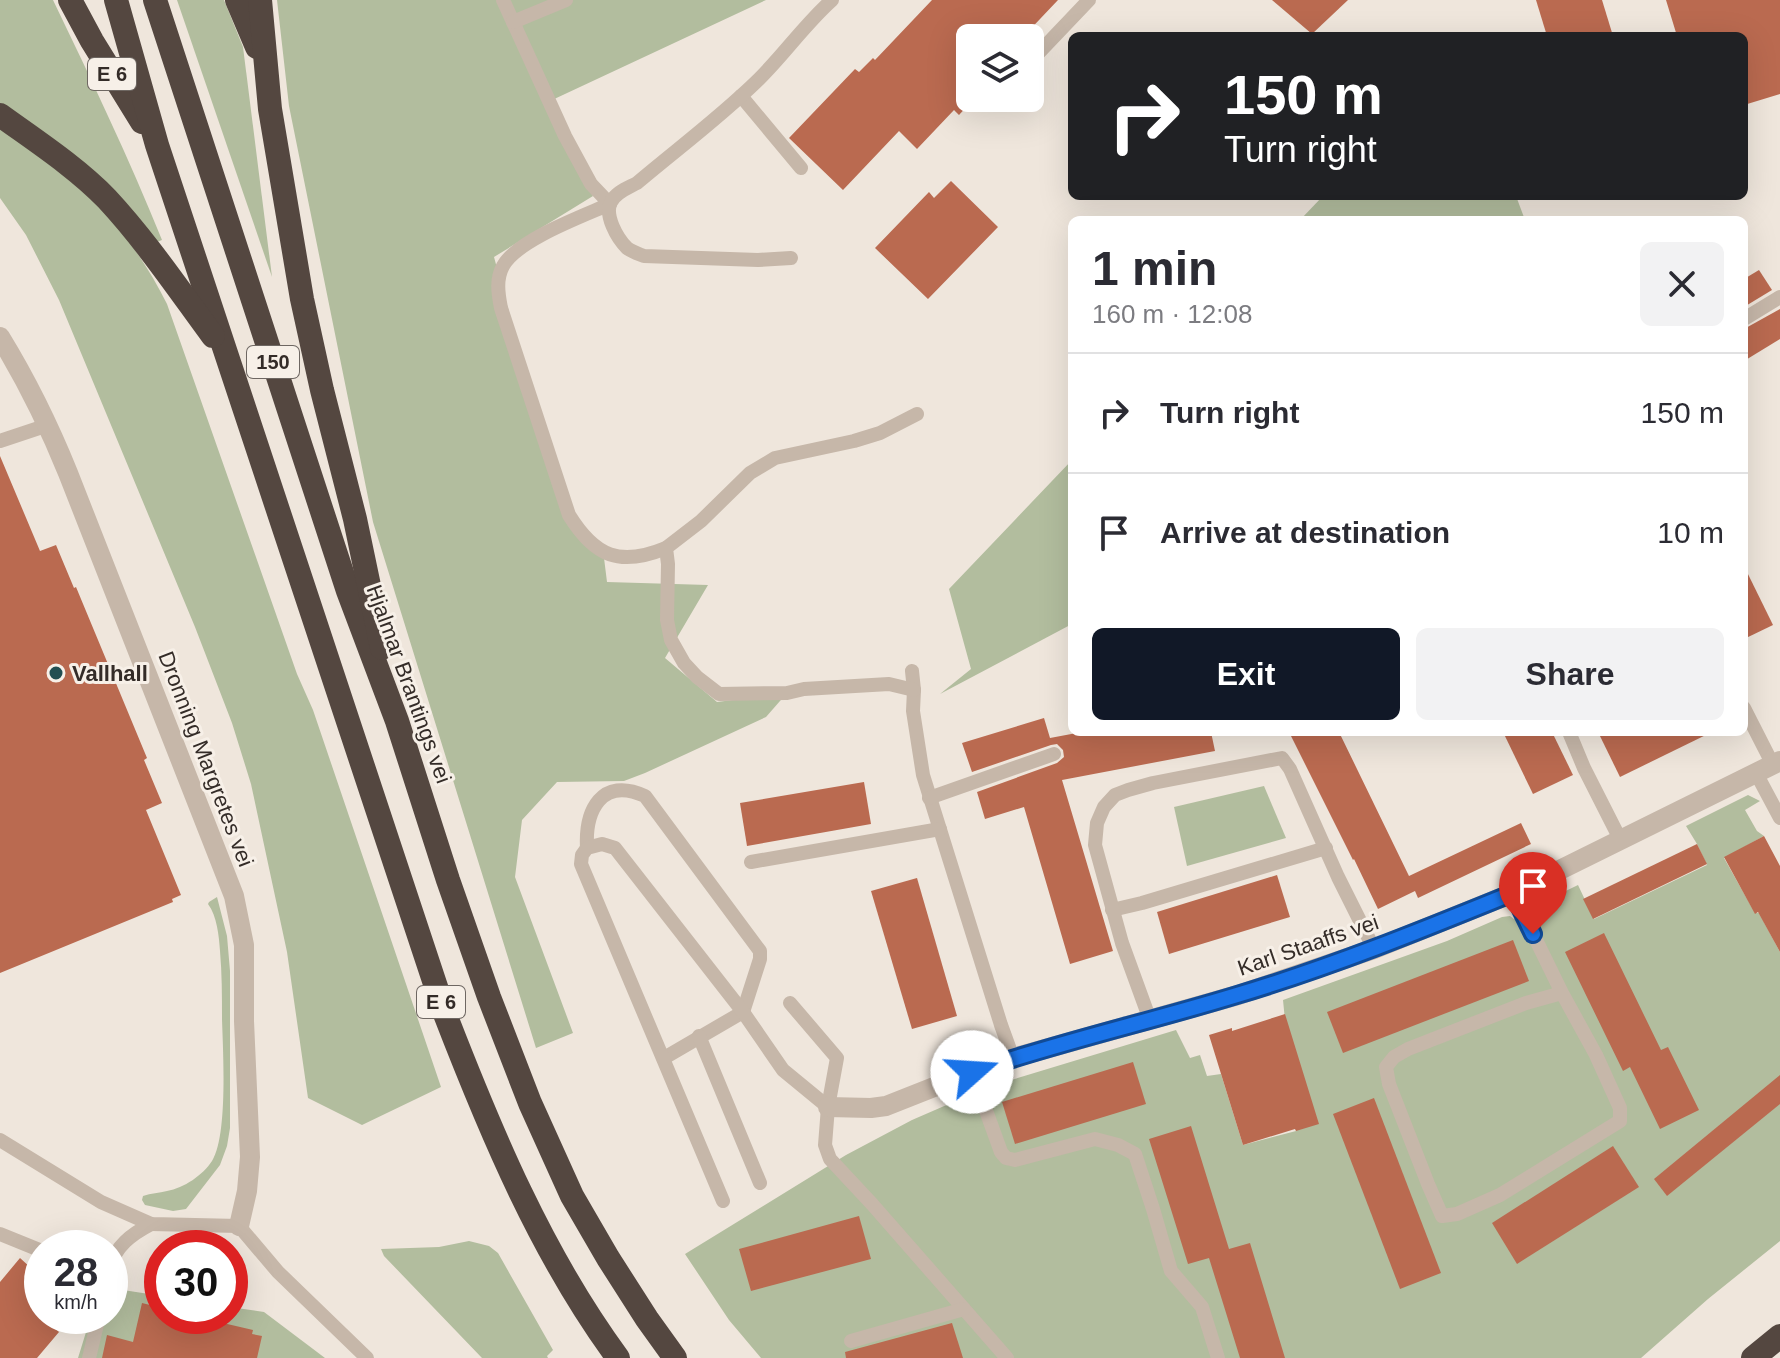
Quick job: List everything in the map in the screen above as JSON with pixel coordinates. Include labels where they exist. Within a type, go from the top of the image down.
[{"type":"highway","name":"E 6","points":[[70,0],[157,145]]},
{"type":"highway","name":"150","points":[[116,0],[157,145],[226,354]]},
{"type":"highway","name":"Hjalmar Brantings vei","points":[[155,0],[348,591],[397,721],[473,953],[530,1103],[572,1196],[608,1258],[675,1358]]},
{"type":"highway","points":[[237,0],[266,67]]},
{"type":"highway","name":"E 6","points":[[260,0],[273,125],[302,299],[355,519],[397,721]]},
{"type":"highway","name":"150","points":[[0,115],[62,160],[105,197],[138,234],[226,354]]},
{"type":"highway","name":"E 6","points":[[226,354],[450,1027],[488,1121],[529,1209],[566,1277],[618,1358]]},
{"type":"highway","points":[[1753,1358],[1780,1336]]},
{"type":"street","name":"Dronning Margretes vei","points":[[0,337],[48,425],[234,896],[244,945],[250,1157],[239,1226]]},
{"type":"street","name":"Karl Staaffs vei","points":[[828,1107],[886,1106],[1013,1058],[1238,995],[1374,949],[1513,893],[1770,766]]},
{"type":"lane","points":[[503,0],[565,136],[591,184],[610,204],[609,217],[629,250],[644,256],[758,260],[791,258]]},
{"type":"lane","points":[[513,22],[566,0]]},
{"type":"lane","points":[[832,0],[741,96],[637,183],[617,194],[610,204],[542,235],[510,256],[502,268],[498,296],[569,515],[586,540],[618,557],[648,556],[666,548],[701,521],[750,473],[775,458],[880,433],[917,414]]},
{"type":"lane","points":[[1044,47],[1089,0]]},
{"type":"lane","points":[[741,96],[801,168]]},
{"type":"lane","points":[[1748,317],[1780,297]]},
{"type":"lane","points":[[0,441],[48,425]]},
{"type":"lane","points":[[666,548],[667,620],[671,640],[684,663],[719,694],[787,693],[804,689],[889,684],[914,690]]},
{"type":"lane","points":[[912,671],[913,711],[929,798],[1013,1058]]},
{"type":"lane","points":[[1748,717],[1770,766],[1780,818]]},
{"type":"lane","points":[[1573,736],[1584,768],[1621,841]]},
{"type":"lane","points":[[929,798],[1054,754]]},
{"type":"lane","points":[[1150,1020],[1112,910],[1095,845],[1097,823],[1104,807],[1115,795],[1128,790],[1282,758],[1290,769],[1374,949]]},
{"type":"lane","points":[[664,1058],[743,1012],[760,951],[645,796],[631,790],[617,790],[606,794],[595,804],[587,823],[587,848],[581,864],[723,1201]]},
{"type":"lane","points":[[751,862],[940,829]]},
{"type":"lane","points":[[587,848],[602,844],[615,848],[743,1012],[783,1070],[828,1107]]},
{"type":"lane","points":[[1112,910],[1326,848]]},
{"type":"lane","points":[[1513,893],[1596,1055],[1620,1108],[1620,1121],[1500,1195],[1457,1214],[1442,1216],[1389,1084],[1386,1067],[1394,1057],[1408,1049],[1526,1003],[1562,993]]},
{"type":"lane","points":[[790,1003],[837,1058],[825,1145],[830,1159],[1007,1358]]},
{"type":"lane","points":[[699,1036],[760,1183]]},
{"type":"lane","points":[[972,1072],[1001,1152],[1006,1158],[1015,1160],[1095,1139],[1118,1145],[1135,1154],[1171,1271],[1202,1307],[1218,1358]]},
{"type":"lane","points":[[0,1140],[101,1202],[151,1224],[239,1226],[278,1272],[367,1358]]},
{"type":"lane","points":[[128,1238],[151,1224]]},
{"type":"lane","points":[[0,1234],[24,1244]]},
{"type":"lane","points":[[851,1341],[964,1309]]},
{"type":"lane","points":[[89,1358],[95,1334]]},
{"type":"green space","points":[[0,0],[53,0],[162,240],[157,242],[90,169],[0,103]]},
{"type":"green space","points":[[177,0],[224,0],[243,47],[272,277]]},
{"type":"green space","points":[[277,0],[766,0],[550,101],[593,196],[494,257],[564,514],[604,558],[607,582],[708,585],[665,658],[717,702],[787,693],[766,717],[645,773],[624,781],[557,782],[522,820],[515,877],[573,1033],[536,1048],[373,522],[289,106]]},
{"type":"green space","points":[[0,128],[69,180],[107,215],[140,257],[167,304],[297,674],[313,710],[441,1087],[362,1125],[308,1098],[287,952],[251,784],[232,723],[59,300],[26,235],[0,198]]},
{"type":"green space","points":[[1319,200],[1518,200],[1524,216],[1304,216]]},
{"type":"green space","points":[[1068,464],[1068,626],[940,694],[971,669],[949,589]]},
{"type":"green space","points":[[1264,786],[1286,838],[1187,866],[1174,807]]},
{"type":"green space","points":[[1748,795],[1760,801],[1745,810],[1757,831],[1764,836],[1724,858],[1780,952],[1780,1241],[1641,1358],[761,1358],[729,1320],[685,1254],[846,1155],[912,1120],[988,1087],[1176,1030],[1190,1058],[1200,1055],[1207,1076],[1221,1074],[1243,1145],[1296,1131],[1283,1000],[1447,941],[1502,917],[1514,919],[1578,885],[1594,919],[1707,865],[1686,826]]},
{"type":"green space","points":[[217,897],[227,936],[230,971],[230,1128],[220,1165],[186,1209],[173,1211],[145,1205],[143,1196],[173,1189],[198,1176],[212,1161],[220,1133],[223,1071],[221,968],[217,926],[208,904]]},
{"type":"green space","points":[[469,1241],[489,1246],[498,1253],[553,1350],[548,1358],[482,1358],[384,1256],[381,1249],[439,1247]]},
{"type":"green space","points":[[128,1291],[144,1293],[144,1334],[248,1334],[248,1310],[264,1312],[325,1358],[78,1358],[85,1334],[128,1334]]},
{"type":"building","points":[[932,0],[1058,0],[1035,24],[956,24],[956,112],[954,110],[917,149],[899,131],[843,190],[789,138],[855,69],[859,72],[873,58],[875,60]]},
{"type":"building","points":[[1272,0],[1348,0],[1314,32],[1310,32]]},
{"type":"building","points":[[1536,0],[1602,0],[1612,32],[1546,32]]},
{"type":"building","points":[[1666,0],[1780,0],[1780,94],[1748,104],[1748,32],[1676,32]]},
{"type":"building","points":[[951,181],[998,227],[928,299],[875,248],[929,192],[934,198]]},
{"type":"building","points":[[1759,270],[1772,290],[1748,305],[1748,277]]},
{"type":"building","points":[[1780,309],[1780,339],[1748,359],[1748,327]]},
{"type":"building","name":"Vallhall","points":[[0,456],[40,551],[56,545],[147,758],[144,760],[162,803],[146,810],[181,895],[172,899],[173,902],[0,973]]},
{"type":"building","points":[[1748,574],[1773,625],[1748,637]]},
{"type":"building","points":[[1044,718],[1050,738],[1068,735],[1212,736],[1215,751],[1062,780],[1113,951],[1070,964],[1024,807],[985,819],[977,792],[1057,763],[1064,757],[1063,750],[1057,744],[1051,745],[972,772],[962,743]]},
{"type":"building","points":[[1291,736],[1341,736],[1409,876],[1521,823],[1531,844],[1418,898],[1415,891],[1378,909]]},
{"type":"building","points":[[1505,736],[1554,736],[1573,775],[1533,794]]},
{"type":"building","points":[[1600,736],[1704,736],[1620,777]]},
{"type":"building","points":[[864,782],[871,824],[747,846],[740,803]]},
{"type":"building","points":[[1764,836],[1780,866],[1780,952],[1724,857]]},
{"type":"building","points":[[1697,844],[1707,864],[1593,919],[1583,899]]},
{"type":"building","points":[[1277,875],[1290,917],[1169,954],[1157,912]]},
{"type":"building","points":[[917,878],[957,1016],[912,1029],[871,891]]},
{"type":"building","points":[[1604,933],[1661,1050],[1668,1047],[1699,1110],[1660,1129],[1630,1067],[1623,1071],[1565,952]]},
{"type":"building","points":[[1513,940],[1529,981],[1343,1053],[1327,1012]]},
{"type":"building","points":[[1285,1014],[1319,1124],[1243,1145],[1209,1035]]},
{"type":"building","points":[[1133,1062],[1146,1104],[1015,1144],[1002,1102]]},
{"type":"building","points":[[1780,1075],[1780,1104],[1667,1196],[1654,1179]]},
{"type":"building","points":[[1374,1098],[1441,1273],[1400,1289],[1333,1114]]},
{"type":"building","points":[[1191,1126],[1229,1249],[1250,1243],[1285,1358],[1240,1358],[1209,1258],[1188,1264],[1149,1139]]},
{"type":"building","points":[[1613,1146],[1639,1187],[1517,1264],[1492,1223]]},
{"type":"building","points":[[859,1216],[871,1259],[751,1291],[739,1249]]},
{"type":"building","points":[[20,1258],[24,1262],[24,1334],[57,1334],[37,1358],[0,1358],[0,1282]]},
{"type":"building","points":[[142,1303],[144,1334],[248,1334],[248,1329],[253,1330],[252,1334],[262,1336],[257,1358],[102,1358],[107,1335],[133,1342]]},
{"type":"building","points":[[952,1323],[963,1358],[846,1358],[845,1352]]},
{"type":"place","name":"Vallhall","points":[[56,673]]},
{"type":"route","points":[[972,1072],[1238,995],[1374,949],[1513,893],[1533,934]]}]
